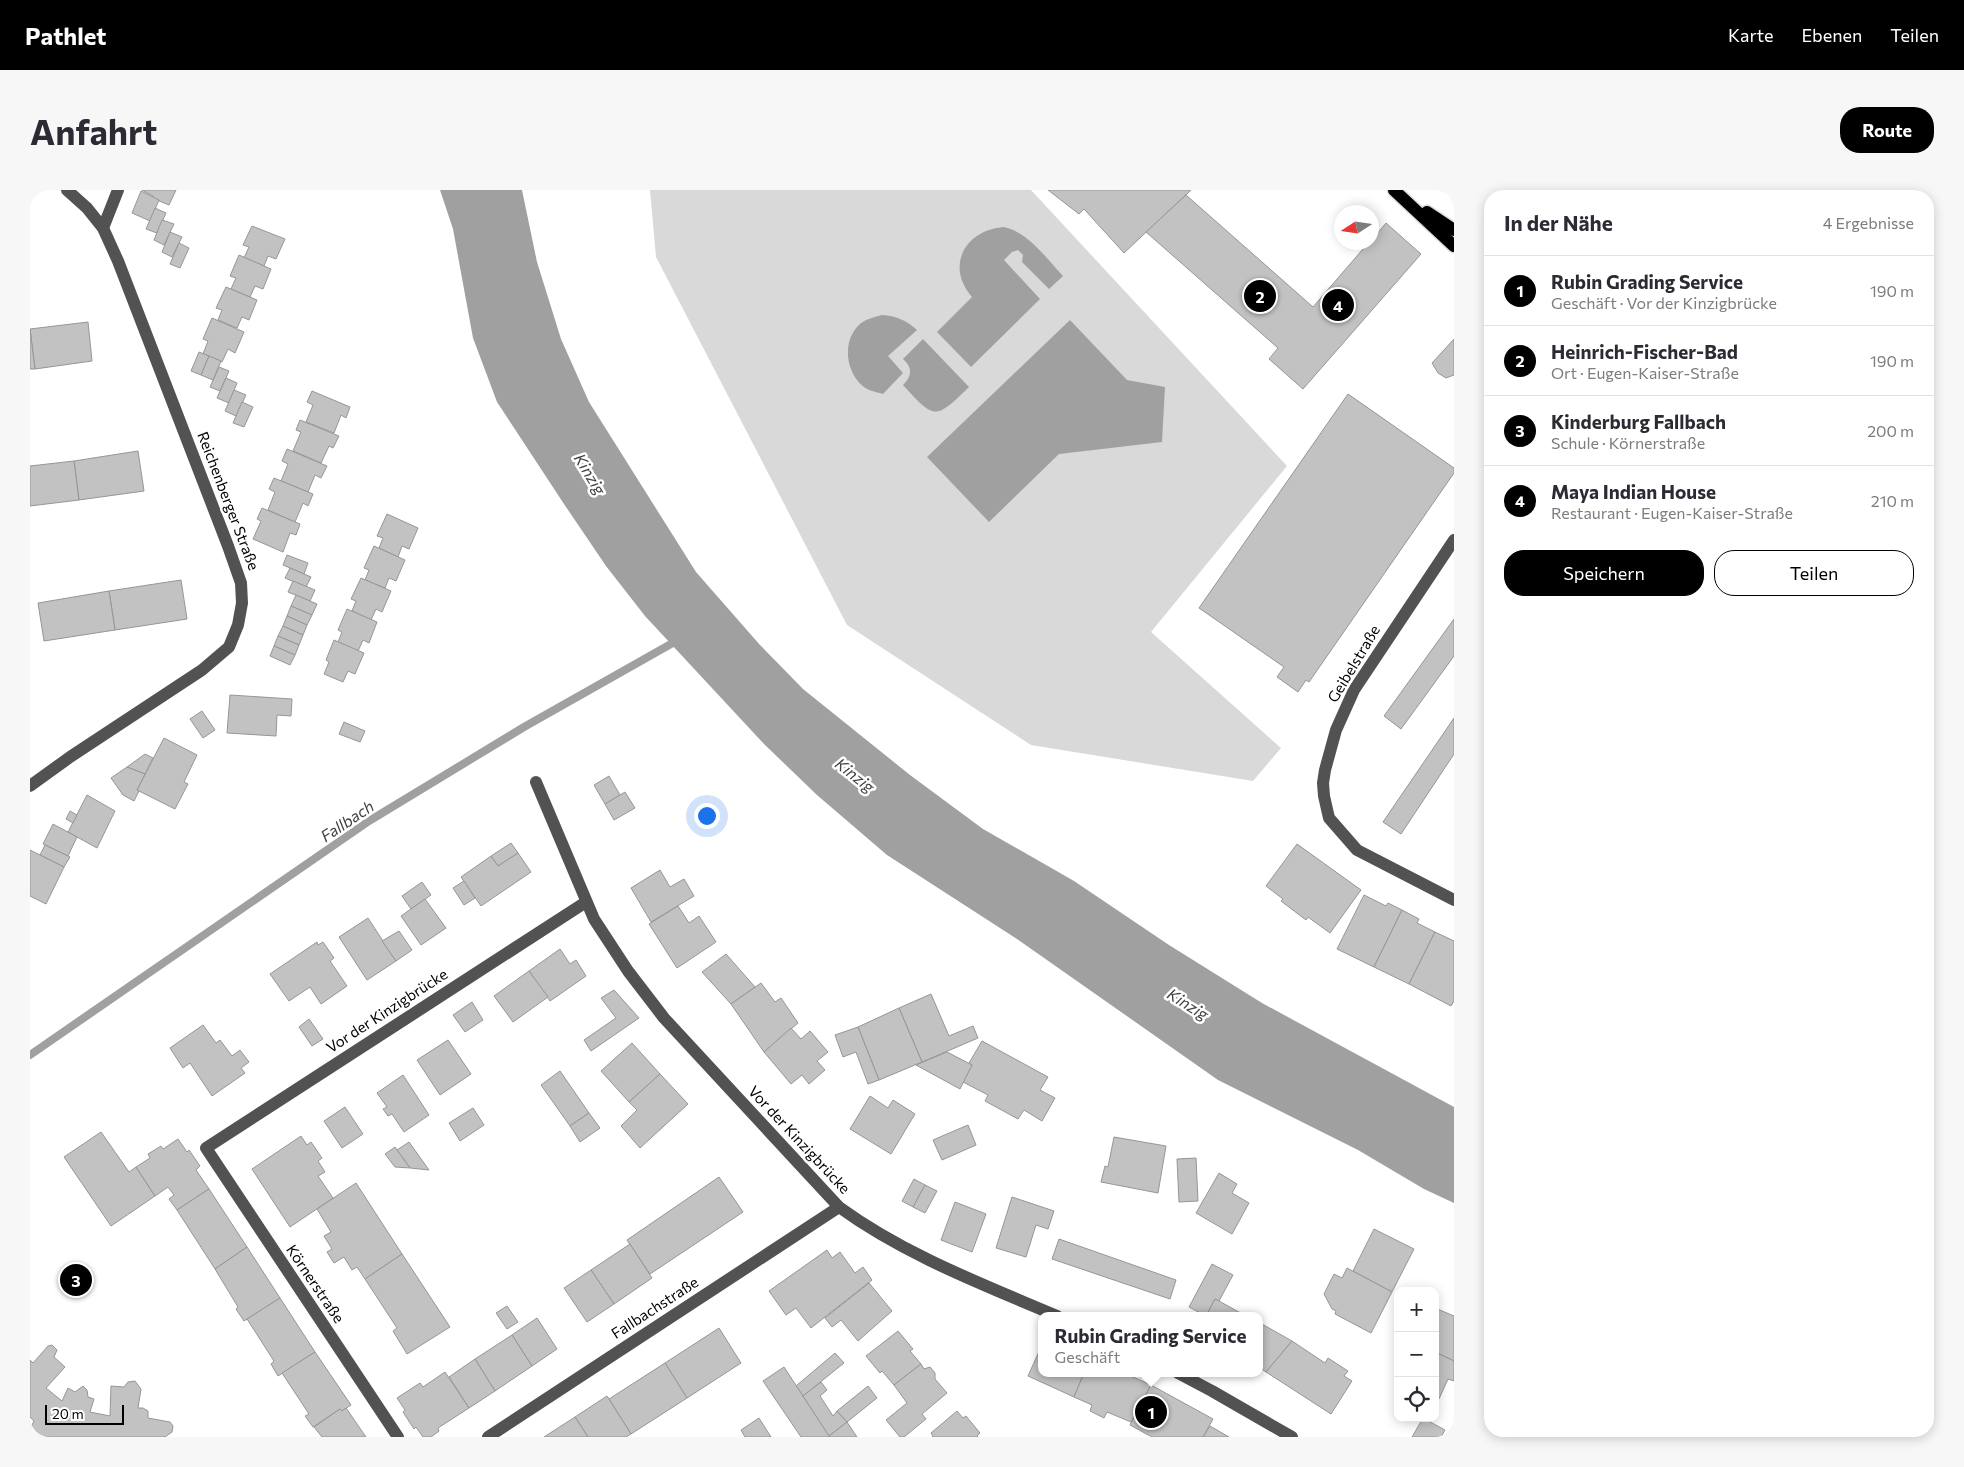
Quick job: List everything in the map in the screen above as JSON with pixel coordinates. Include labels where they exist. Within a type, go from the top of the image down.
[{"type":"main road","points":[[1394,190],[1454,230]]},
{"type":"main road","points":[[1394,190],[1454,246]]},
{"type":"street","name":"Reichenberger Straße","points":[[30,786],[70,757],[202,670],[229,647],[238,625],[242,603],[241,583],[228,546],[118,261],[103,228],[87,208],[66,190]]},
{"type":"street","points":[[103,228],[118,190]]},
{"type":"street","name":"Geibelstraße","points":[[1454,540],[1354,690],[1336,730],[1323,783],[1329,818],[1357,850],[1454,900]]},
{"type":"street","name":"Vor der Kinzigbrücke","points":[[536,782],[552,816],[586,902],[602,933],[664,1018],[839,1207],[867,1228],[901,1247],[1048,1312]]},
{"type":"street","name":"Vor der Kinzigbrücke","points":[[206,1148],[586,902]]},
{"type":"street","name":"Körnerstraße","points":[[206,1148],[398,1437]]},
{"type":"street","name":"Fallbachstraße","points":[[488,1437],[839,1207]]},
{"type":"street","points":[[1186,1377],[1292,1437]]},
{"type":"shaded area","points":[[650,190],[1031,190],[1287,466],[1151,632],[1281,748],[1253,781],[1031,745],[847,625],[656,257]]},
{"type":"water","name":"Kinzig","points":[[440,190],[522,190],[537,262],[561,339],[589,402],[696,572],[760,645],[803,689],[910,775],[983,829],[1074,881],[1169,945],[1262,1003],[1454,1107],[1454,1203],[1424,1189],[1358,1150],[1218,1080],[1017,939],[887,855],[817,795],[765,745],[645,616],[606,566],[497,402],[473,338],[453,229]]},
{"type":"water","points":[[1004,227],[1029,240],[1063,276],[1049,289],[1022,262],[1023,255],[1018,250],[1012,252],[1004,260],[1040,299],[971,367],[937,332],[972,297],[964,285],[960,273],[960,262],[963,252],[970,242],[979,235]]},
{"type":"water","points":[[882,315],[901,319],[917,330],[888,356],[903,373],[883,394],[866,388],[858,381],[853,374],[848,357],[850,339],[854,331],[865,321]]},
{"type":"water","points":[[1070,320],[1127,380],[1165,387],[1162,442],[1059,454],[989,522],[927,457]]},
{"type":"water","points":[[923,339],[969,387],[949,406],[935,412],[922,405],[903,385],[910,375],[910,369],[903,359]]},
{"type":"building","points":[[142,190],[176,190],[169,205],[152,198],[153,196]]},
{"type":"building","points":[[1048,190],[1191,190],[1124,253],[1084,209],[1079,214]]},
{"type":"building","points":[[141,191],[159,200],[150,221],[132,213]]},
{"type":"building","points":[[1186,195],[1313,307],[1362,250],[1379,250],[1379,232],[1386,223],[1421,254],[1303,389],[1269,359],[1278,348],[1146,232]]},
{"type":"building","points":[[155,208],[166,213],[157,233],[146,229]]},
{"type":"building","points":[[162,220],[174,224],[164,245],[154,240]]},
{"type":"building","points":[[252,226],[285,239],[276,259],[268,256],[264,266],[244,258],[249,247],[243,245]]},
{"type":"building","points":[[170,232],[182,237],[172,257],[162,252]]},
{"type":"building","points":[[179,243],[189,248],[180,268],[170,264]]},
{"type":"building","points":[[239,255],[271,269],[263,289],[255,286],[250,297],[231,289],[236,278],[230,276]]},
{"type":"building","points":[[226,287],[257,300],[249,320],[242,317],[237,328],[218,320],[222,310],[216,308]]},
{"type":"building","points":[[212,318],[244,332],[235,353],[228,349],[222,362],[203,354],[208,341],[203,339]]},
{"type":"building","points":[[88,322],[92,361],[35,369],[30,329]]},
{"type":"building","points":[[30,329],[35,369],[30,369]]},
{"type":"building","points":[[1454,339],[1454,375],[1446,378],[1438,373],[1432,363]]},
{"type":"building","points":[[199,352],[209,356],[201,375],[191,371]]},
{"type":"building","points":[[209,356],[221,361],[213,380],[201,375]]},
{"type":"building","points":[[219,367],[229,371],[220,391],[210,387]]},
{"type":"building","points":[[226,378],[237,383],[229,403],[217,398]]},
{"type":"building","points":[[234,390],[246,395],[236,416],[225,411]]},
{"type":"building","points":[[312,391],[350,407],[346,418],[341,415],[334,433],[306,422],[313,405],[307,402]]},
{"type":"building","points":[[1348,394],[1454,468],[1454,473],[1309,682],[1306,680],[1298,692],[1277,677],[1284,667],[1199,608]]},
{"type":"building","points":[[242,402],[253,407],[244,427],[233,423]]},
{"type":"building","points":[[300,420],[339,436],[333,448],[329,446],[321,463],[293,451],[301,432],[296,430]]},
{"type":"building","points":[[287,449],[327,466],[321,478],[315,475],[308,492],[281,481],[288,464],[282,461]]},
{"type":"building","points":[[138,451],[144,491],[79,500],[74,461]]},
{"type":"building","points":[[74,461],[79,500],[30,506],[30,466]]},
{"type":"building","points":[[274,478],[313,494],[308,506],[303,503],[295,522],[268,510],[275,492],[269,489]]},
{"type":"building","points":[[262,508],[300,524],[296,535],[290,533],[283,552],[253,539],[261,521],[257,519]]},
{"type":"building","points":[[387,514],[418,528],[409,549],[402,546],[398,557],[379,548],[383,538],[377,536]]},
{"type":"building","points":[[374,546],[405,560],[396,581],[389,578],[385,588],[365,580],[369,570],[364,568]]},
{"type":"building","points":[[287,555],[308,563],[304,574],[283,565]]},
{"type":"building","points":[[290,568],[311,577],[306,587],[285,578]]},
{"type":"building","points":[[361,578],[391,591],[382,612],[376,609],[371,620],[352,611],[356,601],[351,599]]},
{"type":"building","points":[[181,580],[187,619],[115,630],[109,591]]},
{"type":"building","points":[[293,581],[315,590],[310,601],[288,592]]},
{"type":"building","points":[[109,591],[115,630],[44,641],[38,603]]},
{"type":"building","points":[[296,595],[317,604],[312,615],[291,606]]},
{"type":"building","points":[[291,606],[312,615],[307,625],[287,616]]},
{"type":"building","points":[[347,609],[377,622],[369,643],[363,640],[358,651],[338,642],[342,632],[338,630]]},
{"type":"building","points":[[287,616],[307,625],[303,635],[283,626]]},
{"type":"building","points":[[1454,619],[1454,656],[1401,729],[1384,716]]},
{"type":"building","points":[[283,626],[303,635],[299,645],[278,636]]},
{"type":"building","points":[[278,636],[299,645],[295,655],[274,646]]},
{"type":"building","points":[[334,640],[364,653],[355,674],[348,671],[343,682],[324,674],[329,662],[326,660]]},
{"type":"building","points":[[274,646],[295,655],[290,665],[270,656]]},
{"type":"building","points":[[230,695],[292,699],[291,716],[277,715],[276,736],[227,733]]},
{"type":"building","points":[[202,711],[215,730],[203,738],[190,719]]},
{"type":"building","points":[[1454,718],[1454,754],[1401,834],[1383,822]]},
{"type":"building","points":[[344,722],[365,731],[360,742],[339,734]]},
{"type":"building","points":[[164,738],[197,755],[184,782],[188,784],[175,809],[137,790]]},
{"type":"building","points":[[145,754],[153,758],[145,774],[127,767]]},
{"type":"building","points":[[127,767],[145,774],[134,801],[123,795],[111,778]]},
{"type":"building","points":[[609,776],[620,795],[605,804],[594,785]]},
{"type":"building","points":[[625,792],[635,808],[614,820],[605,804]]},
{"type":"building","points":[[87,795],[115,811],[97,848],[68,832]]},
{"type":"building","points":[[70,811],[77,815],[73,823],[66,819]]},
{"type":"building","points":[[53,824],[77,837],[68,856],[43,844]]},
{"type":"building","points":[[511,843],[518,853],[498,866],[491,856]]},
{"type":"building","points":[[1297,844],[1361,890],[1330,933],[1308,917],[1306,920],[1281,901],[1283,899],[1266,886]]},
{"type":"building","points":[[45,845],[70,857],[64,867],[40,855]]},
{"type":"building","points":[[30,850],[64,867],[46,904],[30,896]]},
{"type":"building","points":[[518,853],[531,872],[481,906],[461,877],[491,856],[498,866]]},
{"type":"building","points":[[660,870],[670,887],[684,879],[694,896],[651,922],[631,888]]},
{"type":"building","points":[[464,881],[475,898],[464,905],[453,888]]},
{"type":"building","points":[[422,882],[431,895],[411,909],[402,896]]},
{"type":"building","points":[[1364,895],[1386,906],[1388,903],[1402,910],[1374,967],[1337,949]]},
{"type":"building","points":[[425,899],[446,928],[421,945],[401,916]]},
{"type":"building","points":[[678,906],[689,923],[699,916],[716,942],[677,968],[649,924]]},
{"type":"building","points":[[1402,910],[1419,919],[1417,923],[1435,932],[1409,984],[1374,967]]},
{"type":"building","points":[[368,918],[396,961],[367,980],[339,937]]},
{"type":"building","points":[[399,931],[412,950],[396,961],[382,941]]},
{"type":"building","points":[[1435,932],[1454,941],[1454,1001],[1451,1006],[1409,984]]},
{"type":"building","points":[[317,942],[318,945],[323,942],[334,958],[330,961],[347,986],[321,1004],[310,987],[289,1001],[270,974]]},
{"type":"building","points":[[560,949],[570,964],[576,960],[586,976],[550,1001],[529,971]]},
{"type":"building","points":[[726,954],[755,987],[731,1004],[702,972]]},
{"type":"building","points":[[529,971],[548,997],[513,1022],[494,996]]},
{"type":"building","points":[[761,983],[775,1002],[781,998],[798,1023],[764,1052],[731,1004]]},
{"type":"building","points":[[614,990],[639,1018],[591,1051],[584,1040],[616,1018],[601,998]]},
{"type":"building","points":[[931,994],[949,1036],[973,1026],[978,1038],[922,1062],[899,1008]]},
{"type":"building","points":[[472,1002],[483,1020],[465,1032],[453,1015]]},
{"type":"building","points":[[899,1008],[922,1062],[879,1080],[858,1027]]},
{"type":"building","points":[[309,1019],[323,1039],[312,1046],[299,1027]]},
{"type":"building","points":[[203,1025],[216,1043],[220,1040],[232,1056],[240,1050],[249,1062],[241,1068],[245,1073],[212,1096],[190,1063],[183,1068],[170,1048]]},
{"type":"building","points":[[858,1027],[879,1080],[868,1084],[856,1052],[843,1057],[835,1035]]},
{"type":"building","points":[[791,1028],[801,1039],[810,1031],[828,1052],[817,1061],[825,1070],[809,1084],[802,1075],[791,1084],[764,1052]]},
{"type":"building","points":[[448,1040],[471,1074],[440,1095],[417,1060]]},
{"type":"building","points":[[982,1041],[1048,1077],[1040,1090],[1055,1098],[1042,1121],[1024,1110],[1018,1119],[985,1101],[988,1095],[963,1082],[972,1065],[969,1063]]},
{"type":"building","points":[[632,1043],[660,1074],[629,1102],[601,1071]]},
{"type":"building","points":[[947,1052],[972,1065],[960,1089],[916,1065]]},
{"type":"building","points":[[560,1071],[589,1113],[570,1126],[541,1085]]},
{"type":"building","points":[[660,1074],[688,1104],[640,1148],[621,1126],[637,1110],[629,1102]]},
{"type":"building","points":[[403,1075],[429,1115],[404,1132],[392,1114],[388,1116],[383,1109],[387,1107],[377,1093]]},
{"type":"building","points":[[870,1096],[888,1108],[893,1100],[915,1114],[891,1154],[850,1129]]},
{"type":"building","points":[[345,1107],[363,1134],[342,1148],[324,1121]]},
{"type":"building","points":[[473,1108],[484,1125],[460,1141],[449,1123]]},
{"type":"building","points":[[589,1113],[600,1128],[580,1142],[570,1126]]},
{"type":"building","points":[[968,1125],[976,1145],[942,1160],[933,1140]]},
{"type":"building","points":[[101,1132],[129,1172],[136,1167],[155,1196],[111,1226],[64,1157]]},
{"type":"building","points":[[301,1136],[307,1145],[311,1142],[322,1158],[318,1161],[325,1172],[318,1176],[333,1198],[290,1227],[252,1169]]},
{"type":"building","points":[[1114,1137],[1166,1146],[1158,1193],[1101,1182],[1105,1166],[1108,1167]]},
{"type":"building","points":[[178,1139],[187,1152],[189,1150],[200,1166],[196,1170],[209,1189],[177,1210],[169,1199],[174,1195],[168,1187],[155,1196],[136,1167],[150,1158],[148,1154],[161,1146],[163,1149]]},
{"type":"building","points":[[409,1142],[429,1170],[410,1168],[397,1150]]},
{"type":"building","points":[[395,1147],[410,1168],[395,1167],[385,1154]]},
{"type":"building","points":[[1196,1158],[1198,1201],[1179,1202],[1177,1159]]},
{"type":"building","points":[[1219,1173],[1237,1184],[1232,1193],[1249,1203],[1232,1234],[1196,1213]]},
{"type":"building","points":[[719,1177],[743,1212],[650,1274],[627,1240]]},
{"type":"building","points":[[914,1179],[925,1185],[913,1207],[902,1201]]},
{"type":"building","points":[[356,1183],[402,1254],[365,1279],[357,1267],[352,1270],[344,1257],[334,1263],[327,1252],[332,1249],[324,1236],[331,1232],[317,1209]]},
{"type":"building","points":[[925,1185],[937,1191],[925,1213],[913,1207]]},
{"type":"building","points":[[209,1189],[247,1247],[215,1269],[177,1210]]},
{"type":"building","points":[[1012,1197],[1054,1211],[1048,1229],[1036,1225],[1026,1257],[996,1248]]},
{"type":"building","points":[[955,1202],[986,1214],[972,1252],[941,1240]]},
{"type":"building","points":[[1374,1229],[1414,1249],[1392,1292],[1353,1271]]},
{"type":"building","points":[[1059,1239],[1176,1280],[1170,1299],[1052,1259]]},
{"type":"building","points":[[630,1244],[652,1278],[614,1304],[591,1270]]},
{"type":"building","points":[[247,1247],[280,1298],[244,1321],[236,1309],[238,1307],[215,1269]]},
{"type":"building","points":[[827,1250],[832,1258],[840,1252],[855,1273],[863,1267],[872,1280],[811,1328],[796,1308],[786,1315],[769,1291]]},
{"type":"building","points":[[402,1254],[450,1327],[407,1354],[393,1331],[397,1328],[365,1279]]},
{"type":"building","points":[[1212,1264],[1233,1275],[1219,1301],[1215,1299],[1208,1312],[1198,1312],[1189,1307]]},
{"type":"building","points":[[1347,1268],[1392,1292],[1371,1333],[1335,1314],[1336,1311],[1332,1309],[1324,1294],[1334,1274],[1342,1278]]},
{"type":"building","points":[[591,1270],[614,1304],[587,1322],[564,1288]]},
{"type":"building","points":[[869,1283],[892,1311],[858,1341],[841,1320],[832,1327],[825,1318]]},
{"type":"building","points":[[280,1298],[315,1352],[278,1376],[271,1364],[274,1361],[247,1319]]},
{"type":"building","points":[[1215,1299],[1239,1312],[1208,1312]]},
{"type":"building","points":[[507,1306],[518,1322],[507,1329],[496,1313]]},
{"type":"building","points":[[1439,1310],[1454,1316],[1454,1361],[1439,1354]]},
{"type":"building","points":[[537,1318],[557,1349],[532,1366],[512,1335]]},
{"type":"building","points":[[1263,1325],[1292,1341],[1266,1372],[1263,1370]]},
{"type":"building","points":[[719,1328],[741,1363],[687,1398],[665,1363]]},
{"type":"building","points":[[898,1331],[913,1349],[910,1351],[921,1364],[894,1385],[882,1371],[880,1373],[866,1356]]},
{"type":"building","points":[[512,1335],[532,1366],[495,1391],[475,1359]]},
{"type":"building","points":[[1292,1341],[1325,1363],[1328,1358],[1348,1371],[1344,1376],[1352,1381],[1331,1414],[1266,1372]]},
{"type":"building","points":[[52,1345],[57,1350],[54,1357],[65,1367],[46,1388],[62,1401],[68,1388],[75,1392],[83,1386],[87,1390],[88,1397],[94,1399],[90,1412],[110,1416],[111,1386],[124,1387],[128,1382],[135,1381],[141,1389],[138,1408],[148,1411],[148,1418],[170,1422],[173,1426],[172,1432],[165,1437],[30,1437],[30,1429],[34,1421],[30,1417],[30,1360],[33,1363],[48,1346]]},
{"type":"building","points":[[315,1352],[351,1405],[342,1411],[340,1409],[313,1427],[305,1416],[309,1414],[282,1373]]},
{"type":"building","points":[[835,1353],[844,1363],[803,1396],[796,1386]]},
{"type":"building","points":[[1038,1354],[1038,1377],[1082,1377],[1074,1397],[1028,1376]]},
{"type":"building","points":[[1439,1354],[1454,1361],[1454,1381],[1448,1379],[1439,1399]]},
{"type":"building","points":[[475,1359],[495,1391],[469,1408],[449,1377]]},
{"type":"building","points":[[665,1363],[687,1398],[631,1434],[609,1399]]},
{"type":"building","points":[[921,1364],[924,1369],[930,1367],[935,1373],[935,1379],[947,1393],[922,1414],[926,1419],[904,1437],[900,1437],[886,1420],[907,1403],[894,1385]]},
{"type":"building","points":[[784,1367],[830,1437],[801,1437],[763,1381]]},
{"type":"building","points":[[445,1372],[469,1408],[438,1428],[439,1431],[431,1437],[423,1437],[416,1427],[414,1429],[397,1398],[420,1383],[423,1387]]},
{"type":"building","points":[[1082,1377],[1133,1377],[1151,1385],[1131,1422],[1107,1412],[1104,1418],[1090,1411],[1092,1405],[1074,1397]]},
{"type":"building","points":[[821,1382],[827,1390],[820,1396],[833,1416],[837,1411],[847,1422],[829,1436],[803,1396]]},
{"type":"building","points":[[1151,1385],[1213,1419],[1203,1437],[1152,1437],[1130,1425]]},
{"type":"building","points":[[868,1386],[877,1398],[847,1422],[837,1411]]},
{"type":"building","points":[[607,1396],[631,1434],[626,1437],[588,1437],[575,1417]]},
{"type":"building","points":[[346,1408],[366,1437],[322,1437],[314,1427],[340,1409],[342,1411]]},
{"type":"building","points":[[957,1411],[963,1418],[966,1416],[980,1433],[978,1437],[932,1437],[931,1433]]},
{"type":"building","points":[[575,1417],[588,1437],[544,1437]]},
{"type":"building","points":[[759,1418],[771,1437],[745,1437],[741,1430]]},
{"type":"building","points":[[847,1422],[857,1437],[829,1436]]},
{"type":"building","points":[[1421,1422],[1430,1422],[1445,1430],[1441,1437],[1412,1437]]},
{"type":"building","points":[[1210,1426],[1229,1437],[1203,1437]]},
{"type":"waterway","name":"Fallbach","points":[[30,1055],[369,821],[524,727],[678,640]]},
{"type":"place","name":"Heinrich-Fischer-Bad","points":[[1260,296]]},
{"type":"place","name":"Maya Indian House","points":[[1338,305]]},
{"type":"place","name":"Kinderburg Fallbach","points":[[76,1280]]},
{"type":"place","name":"Rubin Grading Service","points":[[1151,1412]]}]
